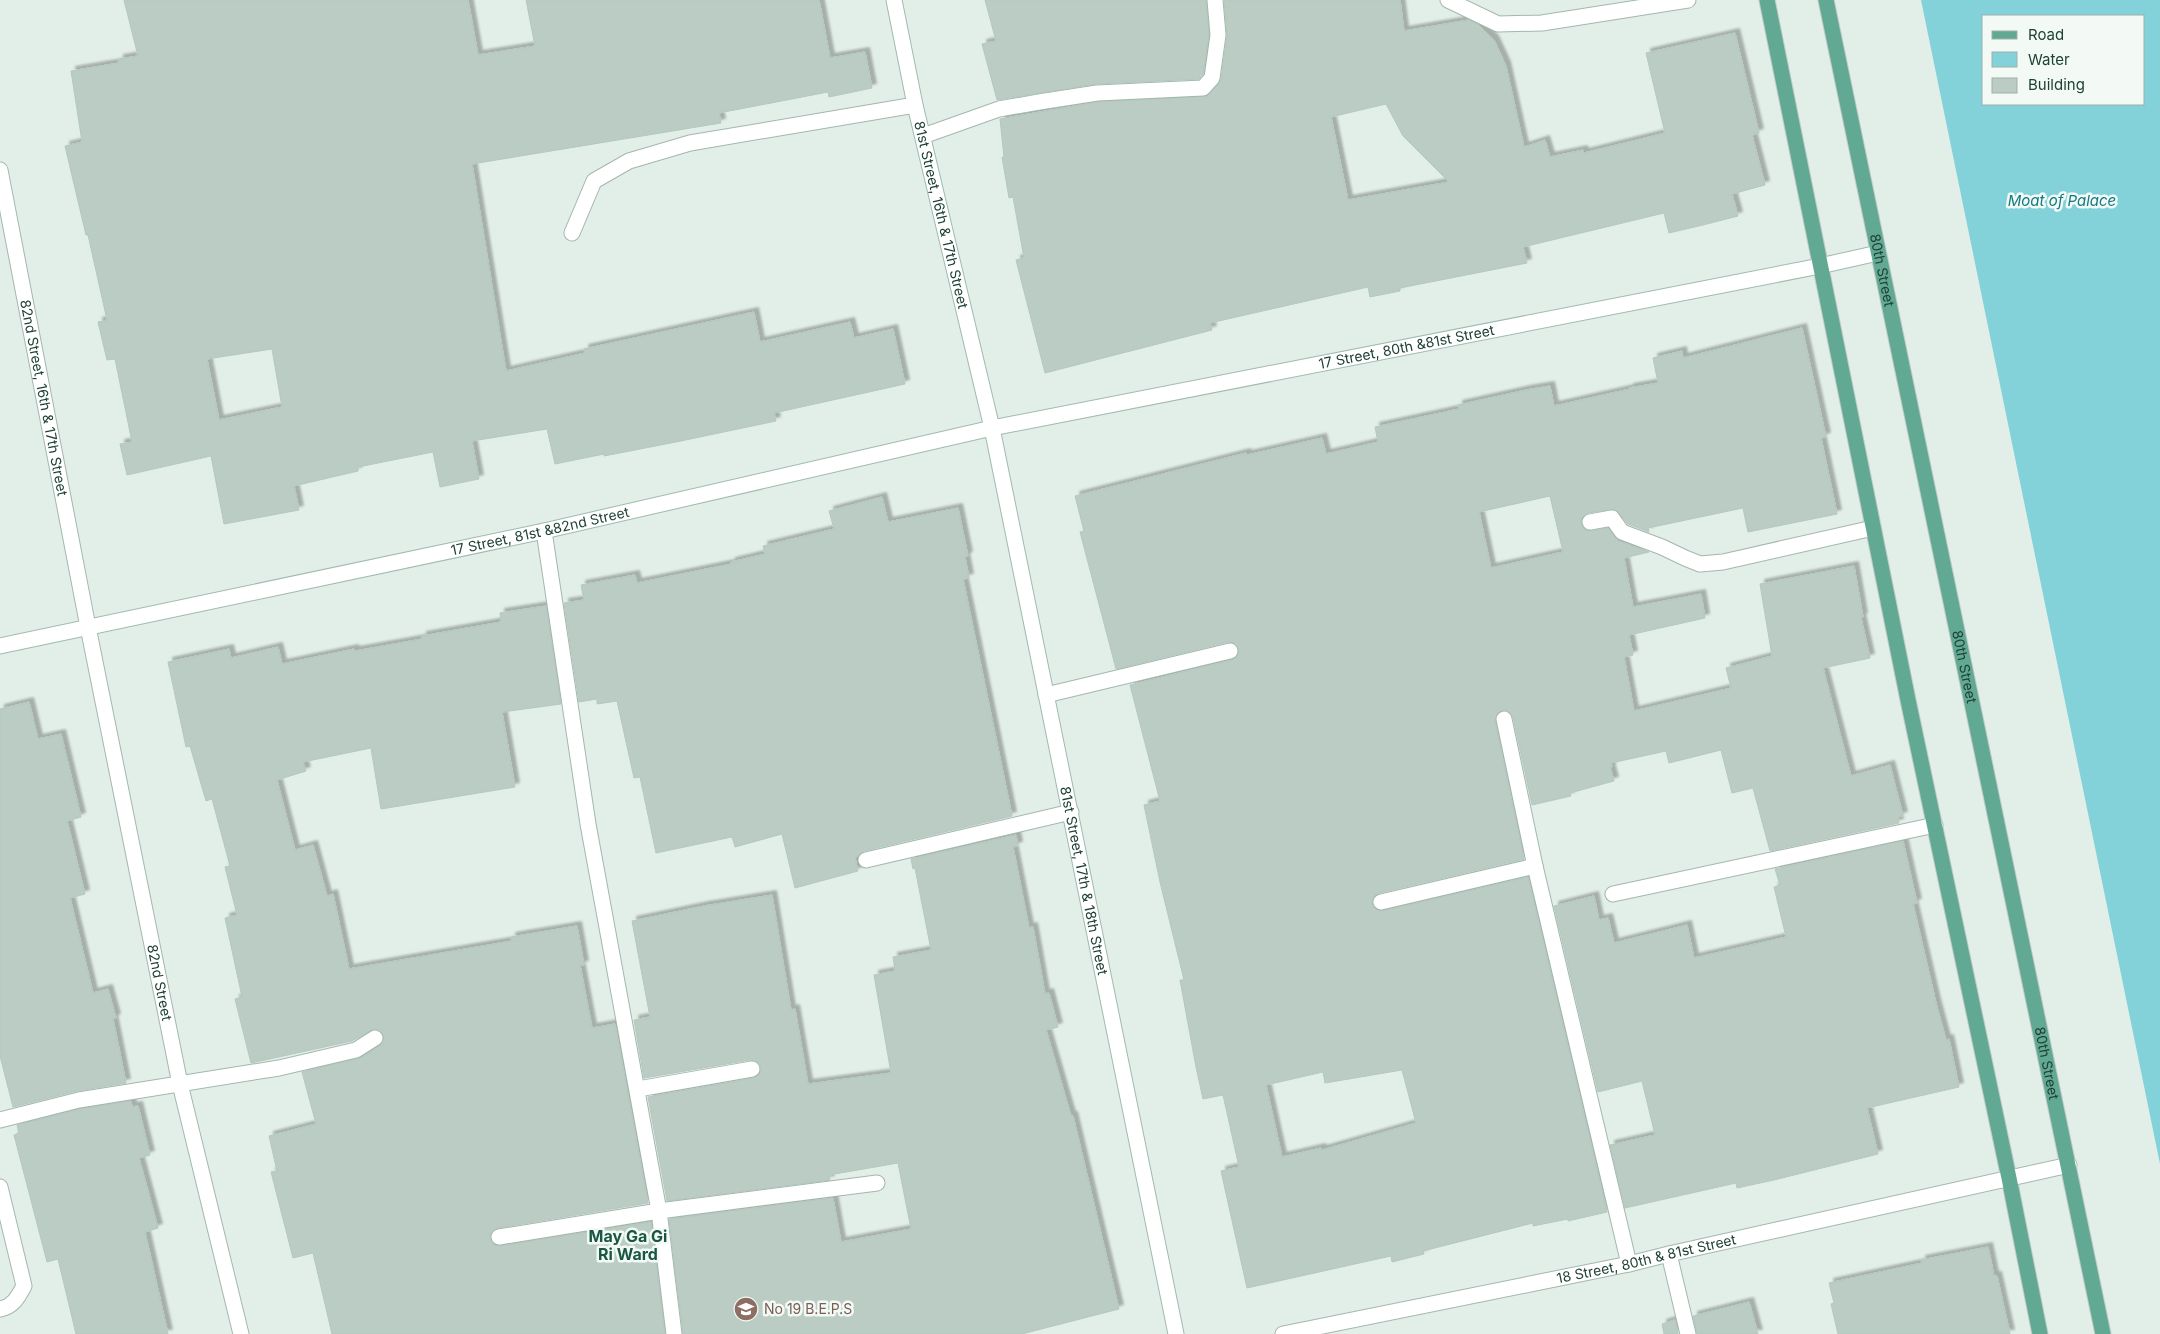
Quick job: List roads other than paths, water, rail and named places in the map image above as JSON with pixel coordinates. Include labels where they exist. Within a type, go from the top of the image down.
[{"type":"main road","points":[[1767,0],[1873,528],[2040,1334]]},
{"type":"main road","name":"80th Street","points":[[1826,0],[2103,1334]]},
{"type":"street","name":"81st Street, 16th & 17th Street","points":[[894,0],[915,105],[992,428]]},
{"type":"street","points":[[923,136],[999,110],[1039,102],[1097,93],[1203,88],[1212,78],[1215,61],[1218,35],[1215,0]]},
{"type":"street","points":[[1448,0],[1498,24],[1542,23],[1688,0]]},
{"type":"street","points":[[572,233],[594,181],[629,161],[690,143],[915,105]]},
{"type":"street","name":"82nd Street, 16th & 17th Street","points":[[0,170],[88,627]]},
{"type":"street","name":"17 Street, 80th &81st Street","points":[[992,428],[1820,266],[1878,253]]},
{"type":"street","name":"17 Street, 81st &82nd Street","points":[[0,646],[544,531],[992,428]]},
{"type":"street","name":"81st Street, 17th & 18th Street","points":[[992,428],[1176,1334]]},
{"type":"street","points":[[1590,522],[1612,518],[1622,532],[1700,564],[1723,562],[1873,528]]},
{"type":"street","points":[[544,531],[588,824],[659,1211],[674,1334]]},
{"type":"street","name":"82nd Street","points":[[88,627],[180,1084],[241,1334]]},
{"type":"street","points":[[1046,695],[1230,651]]},
{"type":"street","points":[[1504,719],[1535,866],[1629,1264]]},
{"type":"street","points":[[866,860],[1071,812]]},
{"type":"street","points":[[1614,894],[1935,825]]},
{"type":"street","points":[[1381,902],[1535,866]]},
{"type":"street","points":[[0,1120],[25,1112],[79,1100],[279,1068],[356,1050],[375,1038]]},
{"type":"street","points":[[638,1089],[752,1068]]},
{"type":"street","name":"18 Street, 80th & 81st Street","points":[[1283,1334],[1629,1264],[2069,1165]]},
{"type":"street","points":[[499,1237],[659,1211],[877,1183]]},
{"type":"street","points":[[0,1187],[24,1286],[16,1301],[6,1308],[0,1309]]},
{"type":"street","points":[[1669,1254],[1688,1334]]},
{"type":"water","name":"Moat of Palace","points":[[1921,0],[2160,0],[2160,1164]]},
{"type":"place","name":"No 19 B.E.P.S","points":[[746,1309]]},
{"type":"district","name":"May Ga Gi Ri Ward","points":[[628,1245]]}]
